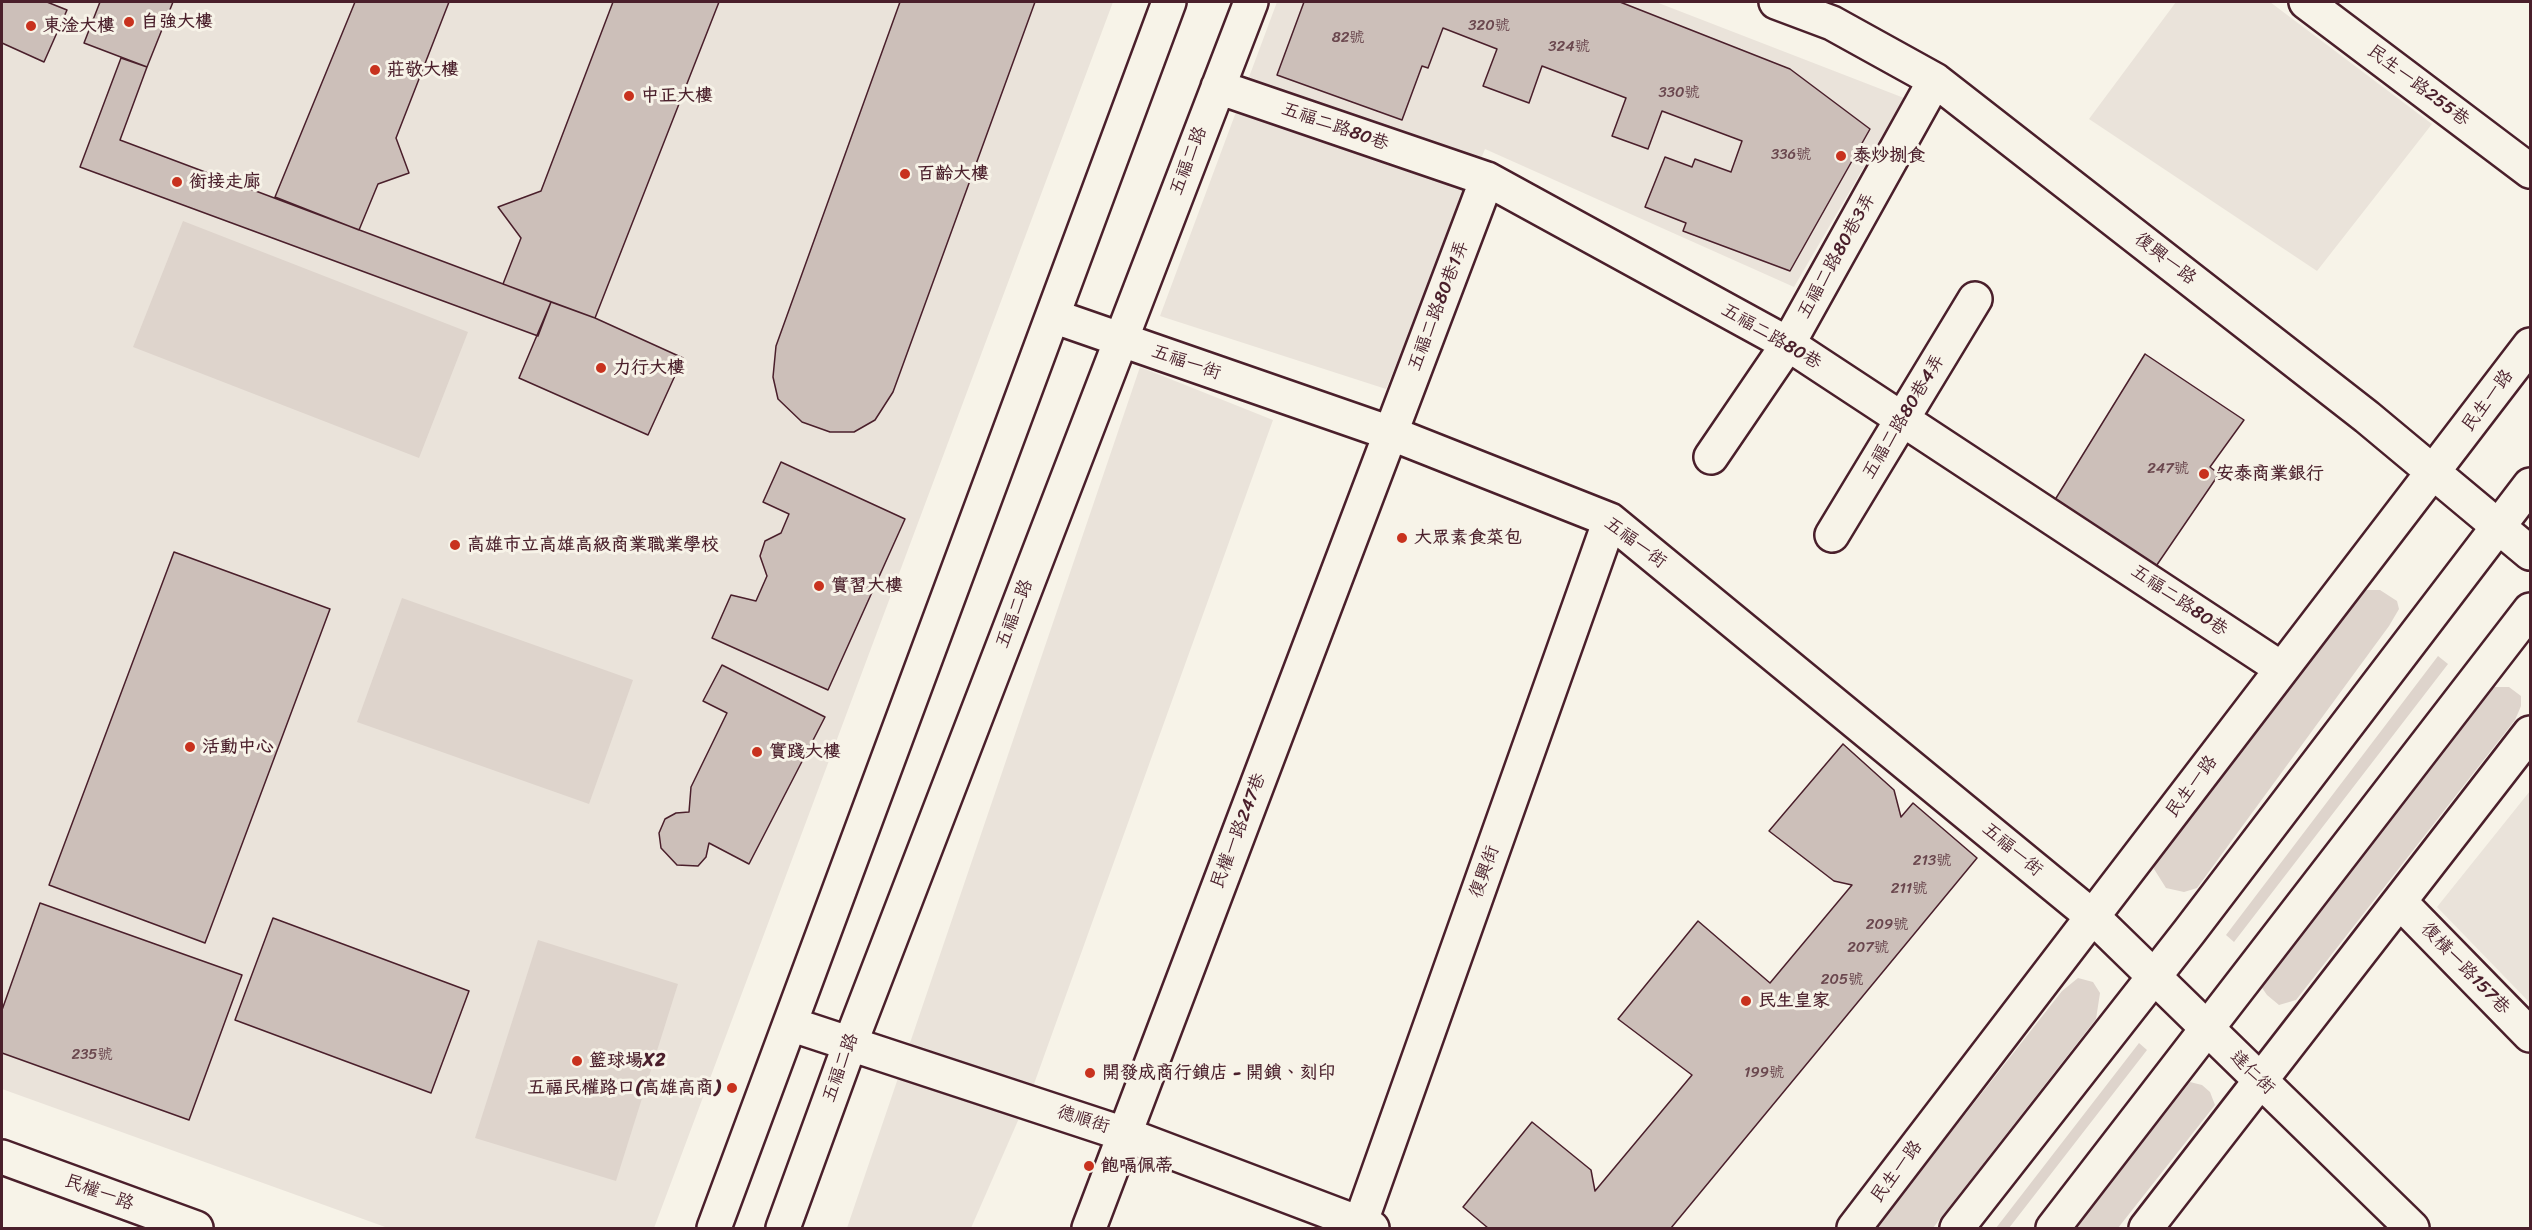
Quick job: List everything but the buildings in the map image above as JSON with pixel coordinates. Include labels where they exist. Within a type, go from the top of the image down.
[{"type":"street","points":[[714,1228],[1169,2]]},
{"type":"street","name":"五福二路","points":[[783,1228],[850,1044],[1251,2]]},
{"type":"street","name":"復興一路","points":[[1776,2],[1832,23],[1935,80],[2367,417],[2530,553]]},
{"type":"street","name":"民生一路255巷","points":[[2306,2],[2530,171]]},
{"type":"street","name":"五福二路80巷3弄","points":[[1711,458],[1788,344],[1935,80]]},
{"type":"street","name":"五福二路80巷","points":[[1218,87],[1487,179],[1788,344],[2282,669]]},
{"type":"street","name":"五福二路80巷1弄","points":[[1390,433],[1487,179]]},
{"type":"street","name":"五福二路80巷4弄","points":[[1832,535],[1975,299]]},
{"type":"street","name":"五福一街","points":[[1053,316],[1390,433],[1610,519],[2093,917]]},
{"type":"street","name":"民生一路","points":[[1854,1228],[2530,345]]},
{"type":"street","name":"民權一路247巷","points":[[1089,1228],[1390,433]]},
{"type":"street","points":[[1957,1228],[2155,977],[2530,485]]},
{"type":"street","name":"復興街","points":[[1366,1226],[1610,519]]},
{"type":"street","points":[[2053,1228],[2530,609]]},
{"type":"street","points":[[2146,1228],[2530,733]]},
{"type":"street","name":"復橫一路157巷","points":[[2400,902],[2530,1035]]},
{"type":"street","name":"達仁街","points":[[2093,917],[2412,1228]]},
{"type":"street","name":"德順街","points":[[790,1024],[1124,1134],[1366,1226]]},
{"type":"street","name":"民權一路","points":[[2,1157],[196,1228]]},
{"type":"shaded area","name":"高雄市立高雄高級商業職業學校","points":[[2,2],[1113,2],[654,1228],[388,1228],[2,1089]]},
{"type":"shaded area","points":[[1277,2],[1656,2],[1904,98],[1794,287],[1485,149],[1386,389],[1160,316]]},
{"type":"shaded area","points":[[2176,2],[2270,2],[2432,124],[2317,271],[2089,119]]},
{"type":"shaded area","points":[[183,221],[468,332],[419,458],[133,347]]},
{"type":"shaded area","points":[[1140,367],[1273,420],[1034,1084],[971,1228],[847,1228]]},
{"type":"shaded area","points":[[2366,590],[2380,590],[2397,601],[2399,609],[2389,626],[2197,888],[2184,892],[2166,888],[2154,869],[2157,852],[2352,597]]},
{"type":"shaded area","points":[[402,598],[633,680],[589,804],[357,722]]},
{"type":"shaded area","points":[[2438,656],[2448,664],[2234,942],[2226,935]]},
{"type":"shaded area","points":[[2493,687],[2509,687],[2521,696],[2521,706],[2515,720],[2296,1000],[2279,1005],[2267,995],[2258,982],[2485,694]]},
{"type":"shaded area","points":[[2530,791],[2530,1003],[2437,907]]},
{"type":"shaded area","name":"籃球場X2","points":[[538,940],[678,984],[616,1181],[475,1138]]},
{"type":"shaded area","points":[[2078,978],[2093,982],[2100,993],[2096,1019],[1933,1228],[1876,1228],[2062,991]]},
{"type":"shaded area","points":[[2139,1043],[2147,1050],[2009,1228],[1996,1228]]},
{"type":"shaded area","points":[[2190,1082],[2202,1085],[2210,1092],[2215,1105],[2118,1228],[2075,1228]]},
{"type":"place","name":"自強大樓","points":[[129,22]]},
{"type":"place","name":"東淦大樓","points":[[31,26]]},
{"type":"place","name":"莊敬大樓","points":[[375,70]]},
{"type":"place","name":"中正大樓","points":[[629,96]]},
{"type":"place","name":"泰炒捌食","points":[[1841,156]]},
{"type":"place","name":"百齡大樓","points":[[905,174]]},
{"type":"place","name":"銜接走廊","points":[[177,182]]},
{"type":"place","name":"力行大樓","points":[[601,368]]},
{"type":"place","name":"安泰商業銀行","points":[[2204,474]]},
{"type":"place","name":"大眾素食菜包","points":[[1402,538]]},
{"type":"place","name":"高雄市立高雄高級商業職業學校","points":[[455,545]]},
{"type":"place","name":"實習大樓","points":[[819,586]]},
{"type":"place","name":"活動中心","points":[[190,747]]},
{"type":"place","name":"實踐大樓","points":[[757,752]]},
{"type":"place","name":"民生皇家","points":[[1746,1001]]},
{"type":"place","name":"籃球場X2","points":[[577,1061]]},
{"type":"place","name":"開發成商行鎖店 - 開鎖、刻印","points":[[1090,1073]]},
{"type":"place","name":"五福民權路口(高雄高商)","points":[[732,1088]]},
{"type":"place","name":"飽嗝佩蒂","points":[[1089,1166]]}]
